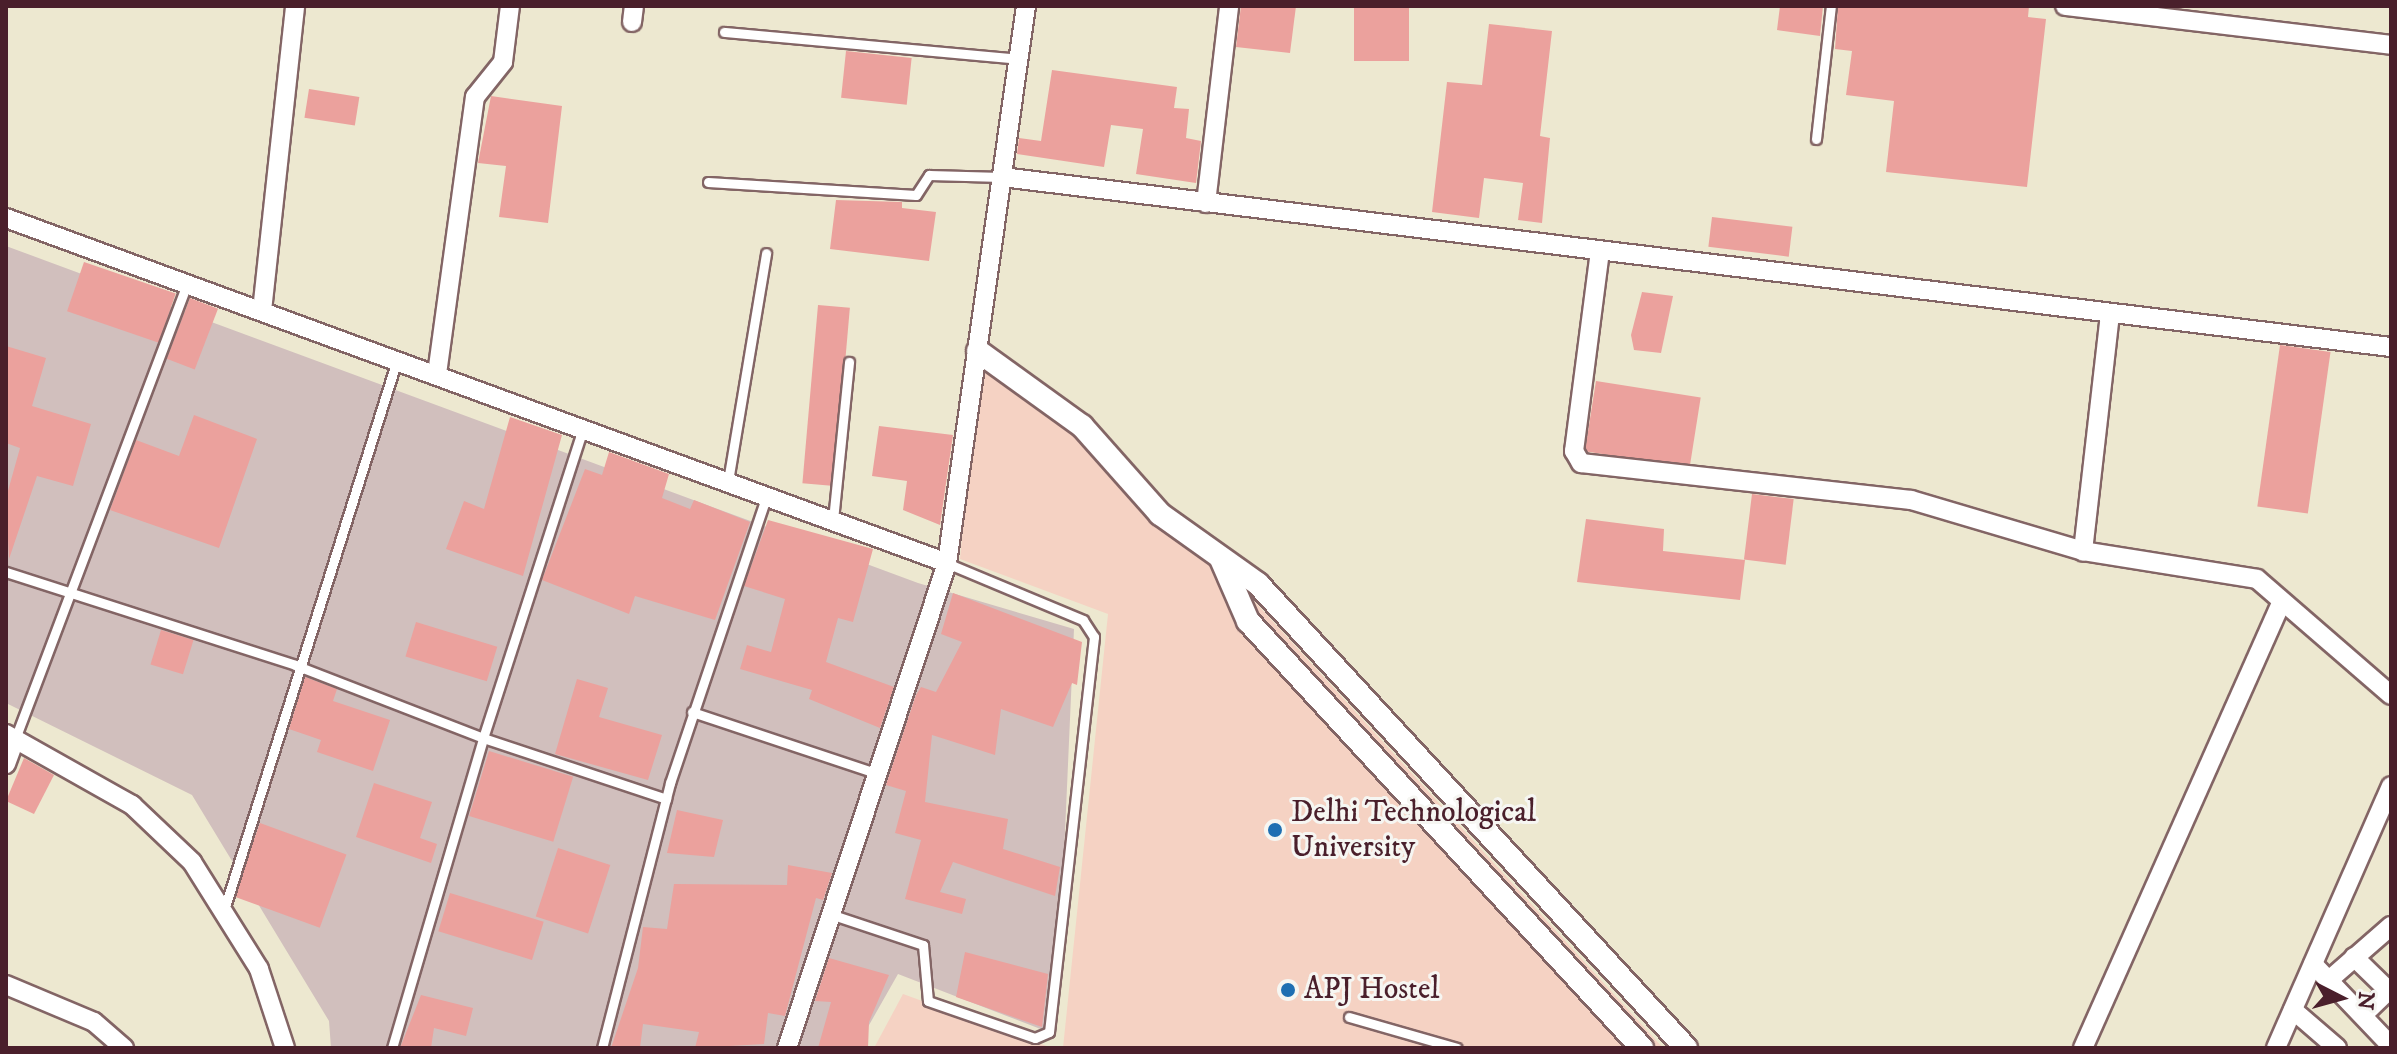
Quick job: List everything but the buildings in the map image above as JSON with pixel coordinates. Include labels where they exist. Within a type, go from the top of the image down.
[{"type":"street","points":[[262,311],[295,6]]},
{"type":"street","points":[[437,374],[475,97],[503,62],[510,6]]},
{"type":"street","points":[[787,1048],[947,563],[1026,6]]},
{"type":"street","points":[[1206,203],[1229,6]]},
{"type":"street","points":[[2072,6],[2391,45]]},
{"type":"street","points":[[1002,177],[2391,347]]},
{"type":"street","points":[[6,218],[947,563]]},
{"type":"street","points":[[1600,251],[1574,451],[1581,463],[1911,500],[2083,551],[2257,579],[2391,695]]},
{"type":"street","points":[[2083,551],[2110,314]]},
{"type":"street","points":[[978,351],[1082,426],[1140,497],[1258,584],[1686,1048]]},
{"type":"street","points":[[1221,558],[1248,621],[1642,1048]]},
{"type":"street","points":[[2090,1046],[2282,602]]},
{"type":"street","points":[[6,764],[11,736],[157,825],[224,910],[273,998],[285,1048]]},
{"type":"street","points":[[2281,1045],[2293,1010],[2391,786]]},
{"type":"street","points":[[2329,980],[2391,926]]},
{"type":"street","points":[[2354,957],[2390,991],[2363,1015]]},
{"type":"street","points":[[2313,964],[2391,1046]]},
{"type":"street","points":[[6,985],[94,1022],[124,1048]]},
{"type":"street","points":[[2293,1010],[2337,1048]]},
{"type":"lane","points":[[1816,139],[1831,6]]},
{"type":"lane","points":[[724,32],[1019,59]]},
{"type":"lane","points":[[708,182],[916,195],[929,175],[1002,177]]},
{"type":"lane","points":[[728,481],[766,253]]},
{"type":"lane","points":[[11,736],[70,593],[187,284]]},
{"type":"lane","points":[[224,910],[295,665],[397,360]]},
{"type":"lane","points":[[833,520],[849,362]]},
{"type":"lane","points":[[392,1048],[483,738],[583,428]]},
{"type":"lane","points":[[602,1048],[666,799],[692,712],[767,495]]},
{"type":"lane","points":[[833,915],[923,945],[928,1001],[1035,1038],[1049,1032],[1094,637],[1083,620],[947,563]]},
{"type":"lane","points":[[6,572],[295,665],[483,738],[666,799]]},
{"type":"lane","points":[[692,712],[879,775]]},
{"type":"lane","points":[[1349,1017],[1457,1048]]},
{"type":"shaded area","points":[[6,246],[918,583],[1074,629],[1056,1035],[898,974],[856,1048],[331,1048],[329,1021],[192,795],[6,703]]},
{"type":"shaded area","name":"Delhi Technological University","points":[[979,351],[1106,439],[1663,1048],[1063,1048],[1108,614],[960,559]]},
{"type":"shaded area","points":[[903,994],[1052,1048],[874,1048]]},
{"type":"place","name":"Delhi Technological University","points":[[1275,830]]},
{"type":"place","name":"APJ Hostel","points":[[1288,990]]}]
